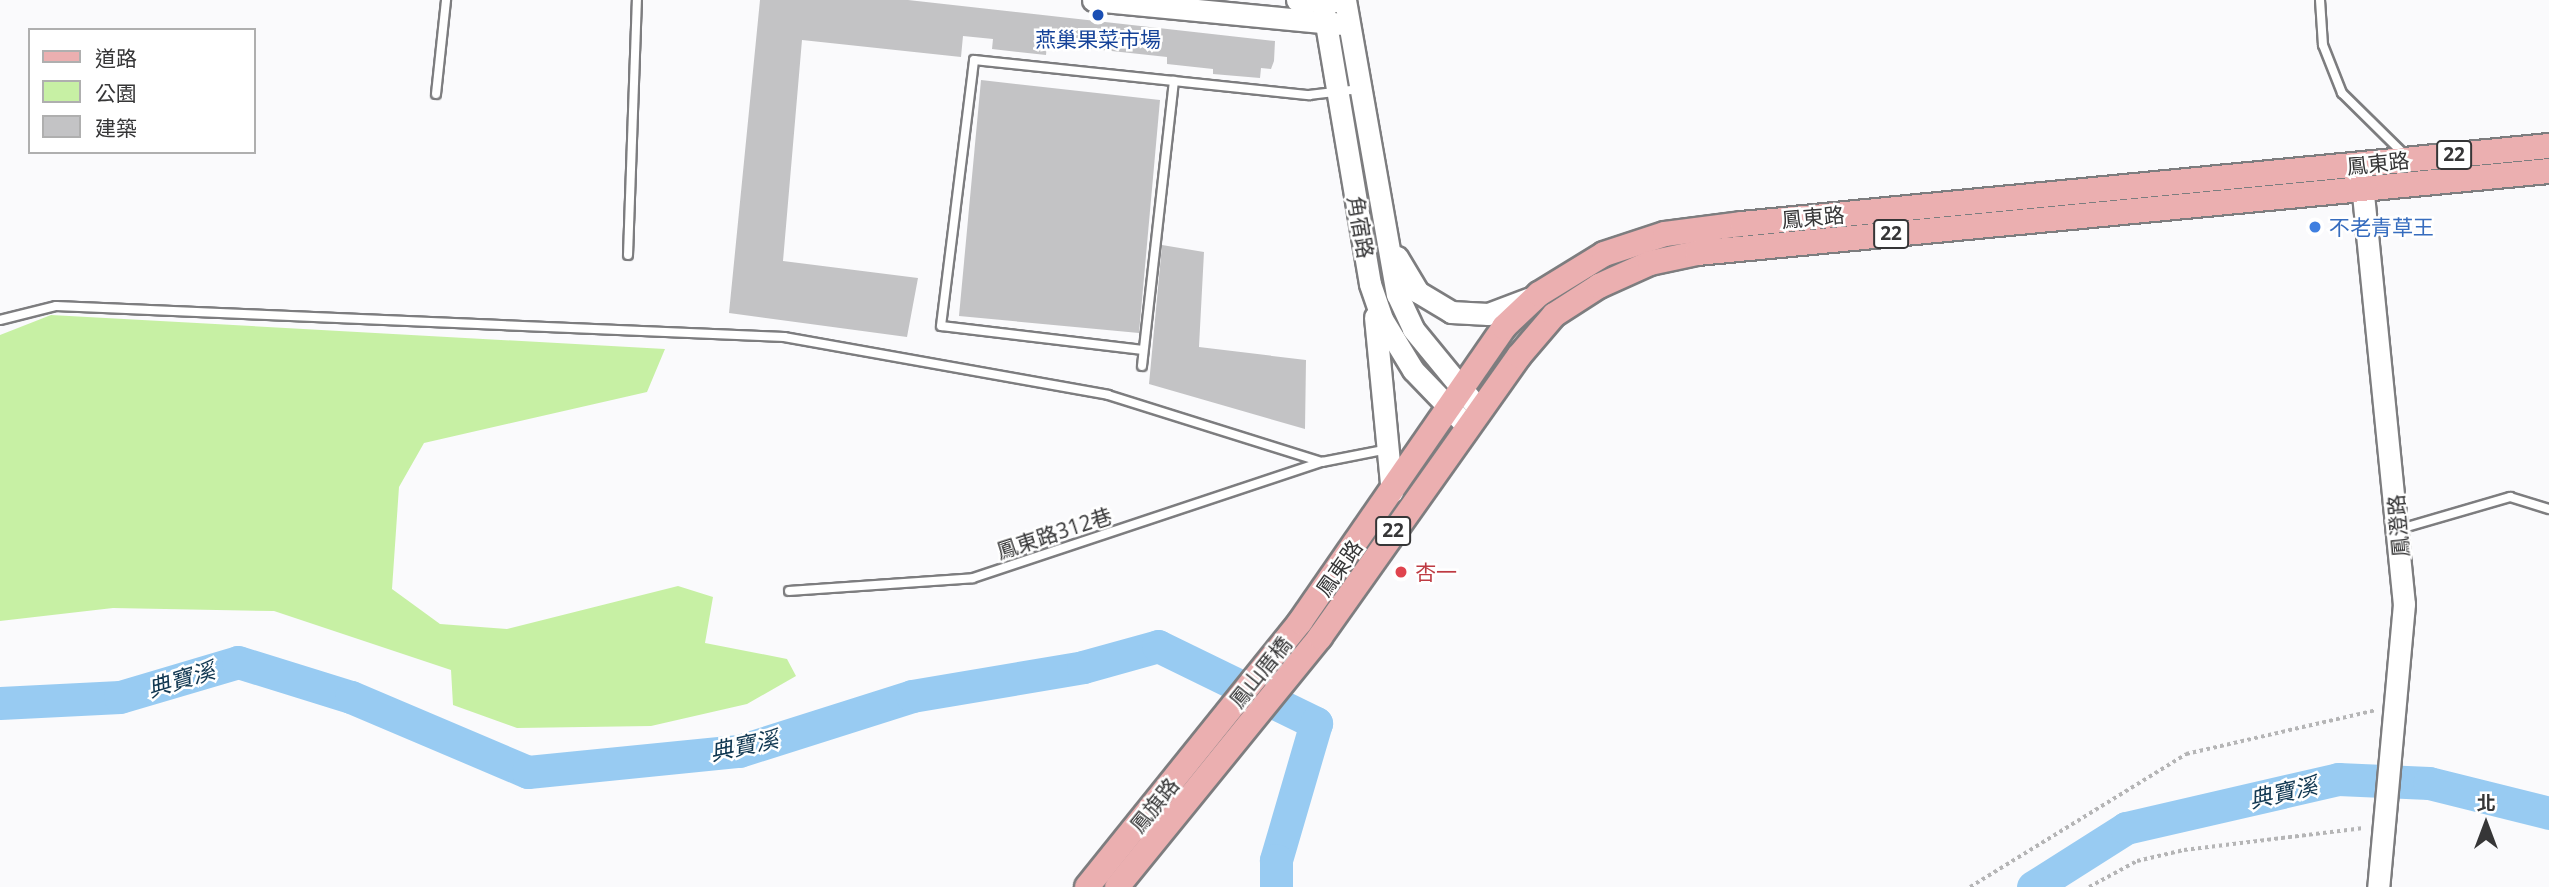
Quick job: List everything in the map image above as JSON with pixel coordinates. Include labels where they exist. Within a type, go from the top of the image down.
[{"type":"main road","points":[[1093,0],[1326,25],[1349,23]]},
{"type":"main road","points":[[1297,0],[1344,0]]},
{"type":"main road","name":"角宿路","points":[[1344,0],[1382,227],[1404,312],[1454,398]]},
{"type":"main road","name":"角宿路","points":[[1322,1],[1370,284],[1397,349],[1472,416]]},
{"type":"main road","name":"鳳東路","points":[[1320,637],[1472,416],[1554,315],[1650,263],[1697,253],[2361,177],[2409,159],[2549,146]]},
{"type":"main road","name":"鳳東路","points":[[1300,622],[1504,327],[1539,294],[1604,254],[1665,234],[2361,177],[2549,172]]},
{"type":"main road","name":"鳳澄路","points":[[2361,177],[2400,529],[2404,604],[2398,715],[2378,887]]},
{"type":"main road","points":[[1382,227],[1408,281],[1451,312],[1507,310],[1539,294]]},
{"type":"main road","points":[[1370,284],[1391,449],[1392,492]]},
{"type":"main road","name":"鳳山厝橋","points":[[1230,728],[1300,622]]},
{"type":"main road","name":"鳳山厝橋","points":[[1230,728],[1320,637]]},
{"type":"main road","name":"鳳旗路","points":[[1117,887],[1195,772],[1230,728]]},
{"type":"main road","name":"鳳旗路","points":[[1087,887],[1195,772]]},
{"type":"lane","points":[[436,94],[446,0]]},
{"type":"lane","points":[[628,255],[637,0]]},
{"type":"lane","points":[[2320,0],[2323,45],[2342,93],[2409,159]]},
{"type":"lane","points":[[1143,350],[941,326],[974,60],[1174,81],[1338,92],[1360,89]]},
{"type":"lane","points":[[1142,366],[1174,81]]},
{"type":"lane","points":[[0,320],[56,306],[784,337],[1108,395],[1322,462]]},
{"type":"lane","name":"鳳東路312巷","points":[[789,591],[973,578],[1322,462],[1391,449]]},
{"type":"lane","points":[[2400,529],[2510,497],[2549,509]]},
{"type":"path","points":[[1970,887],[2186,754],[2352,712],[2398,715]]},
{"type":"path","points":[[2089,887],[2137,861],[2184,850],[2384,824]]},
{"type":"green space","points":[[51,315],[665,349],[647,392],[424,443],[399,487],[392,589],[440,624],[507,629],[678,586],[713,597],[705,643],[787,659],[796,676],[747,704],[651,726],[517,728],[453,705],[451,670],[274,611],[113,608],[0,621],[0,335]]},
{"type":"building","points":[[760,0],[908,0],[1275,41],[1274,61],[1271,69],[1261,68],[1260,78],[1213,74],[1213,69],[1167,64],[1167,57],[1047,44],[1046,55],[992,49],[993,39],[963,36],[961,57],[802,40],[783,261],[918,278],[907,337],[729,313]]},
{"type":"building","points":[[981,80],[1160,100],[1139,333],[959,316]]},
{"type":"building","points":[[1162,245],[1204,252],[1199,347],[1306,360],[1305,429],[1149,384]]},
{"type":"waterway","name":"典寶溪","points":[[0,703],[120,697],[238,662],[351,697],[528,772],[739,751],[912,696],[1083,667],[1158,646],[1316,723],[1276,860],[1276,887]]},
{"type":"waterway","name":"典寶溪","points":[[2033,887],[2126,828],[2338,779],[2429,783],[2549,813]]},
{"type":"place","name":"燕巢果菜市場","points":[[1098,15]]},
{"type":"place","name":"不老青草王","points":[[2315,227]]},
{"type":"place","name":"杏一","points":[[1401,572]]}]
